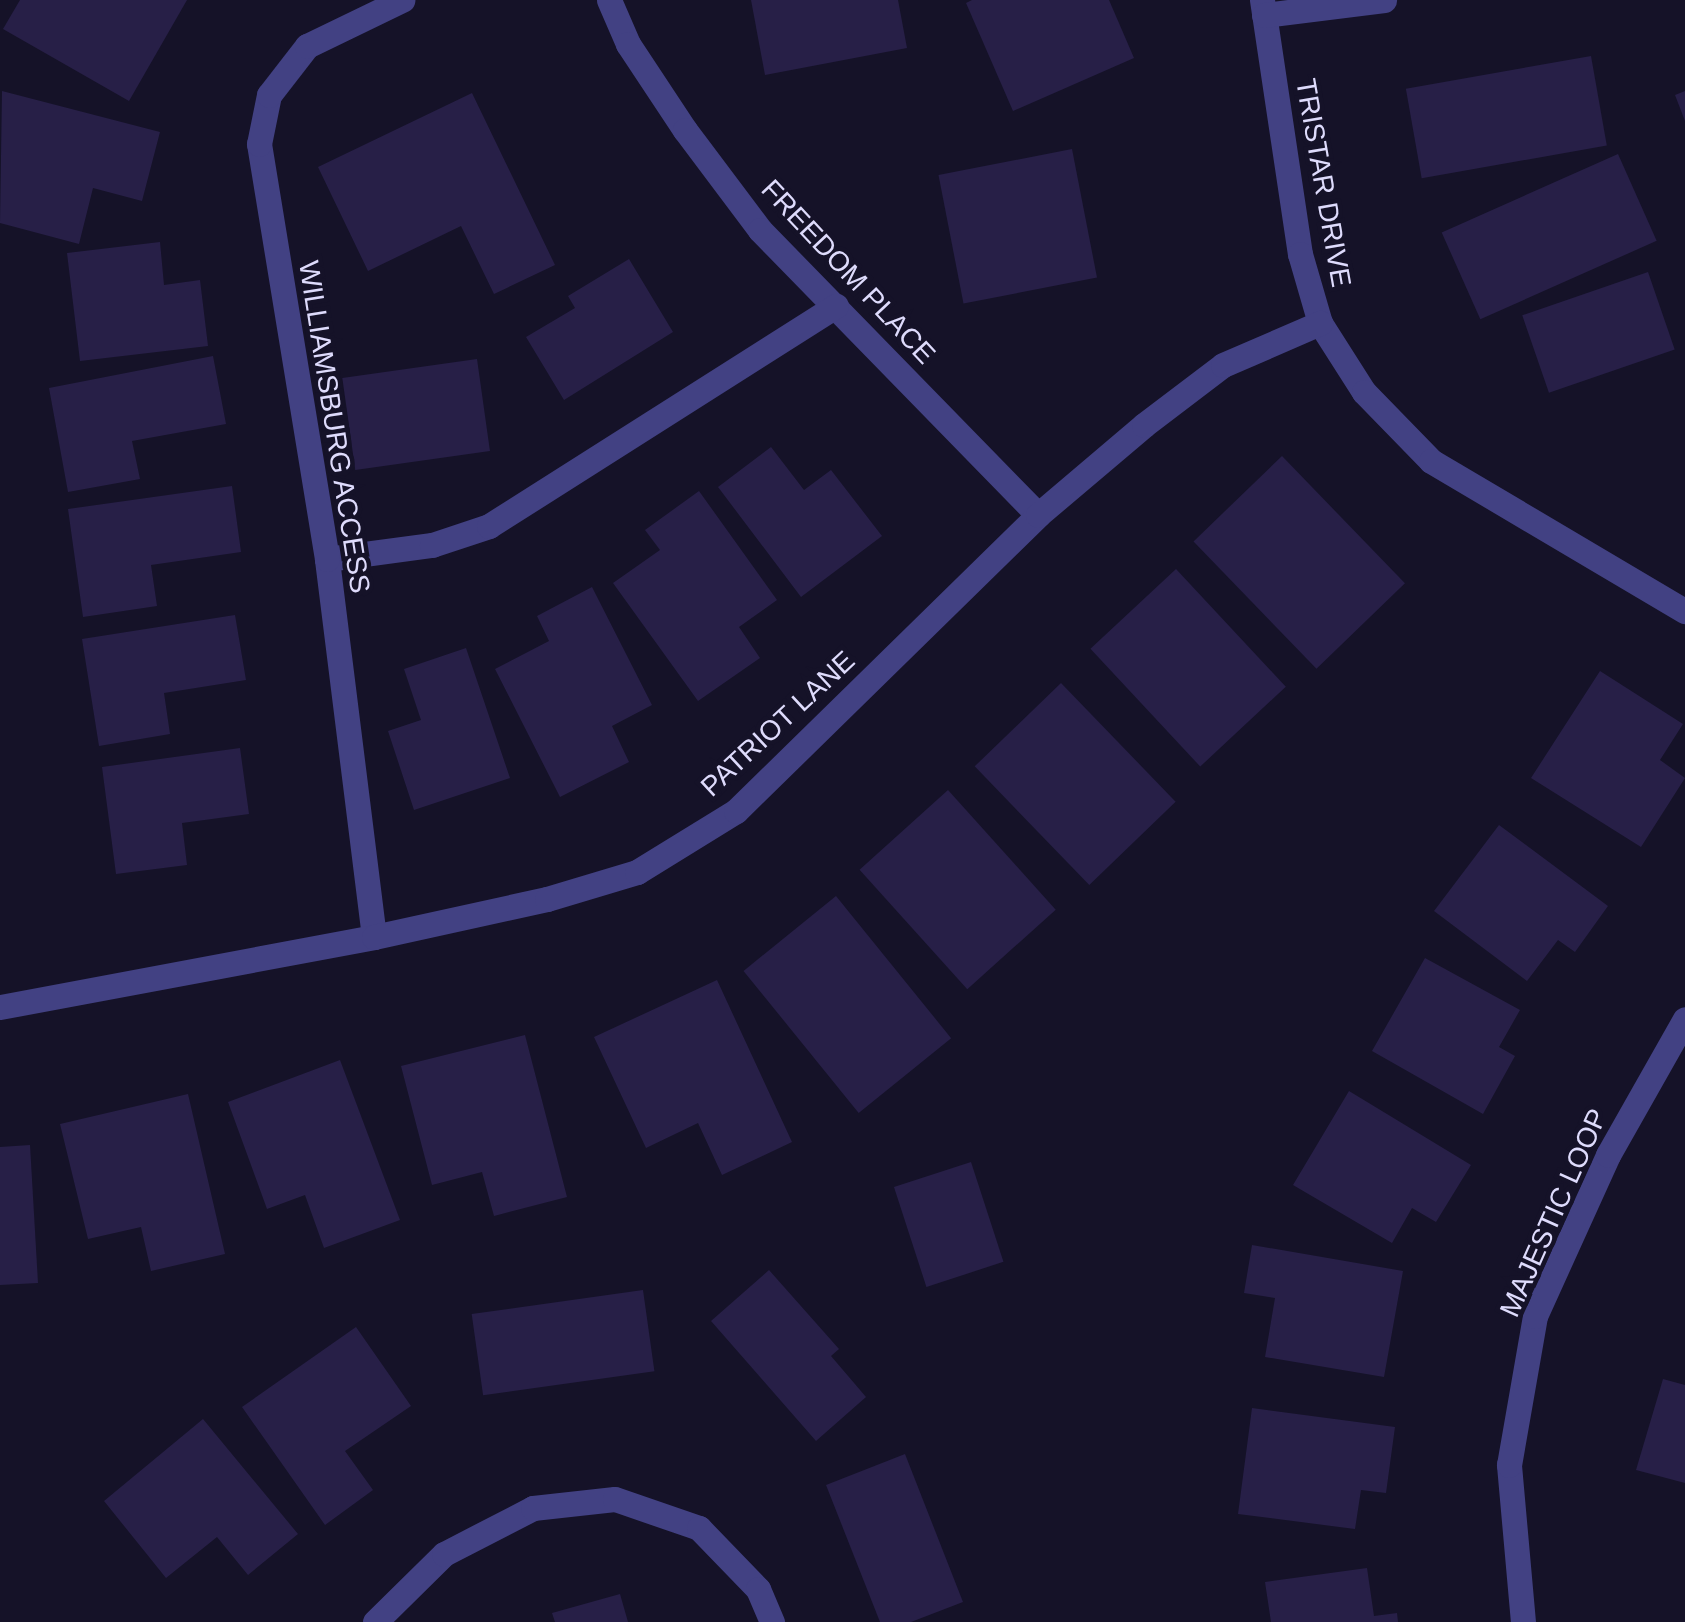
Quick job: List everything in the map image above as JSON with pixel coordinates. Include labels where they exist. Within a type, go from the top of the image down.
[{"type":"street","name":"WILLIAMSBURG ACCESS","points":[[374,936],[328,559],[259,144],[269,96],[306,46],[402,0]]},
{"type":"street","name":"FREEDOM PLACE","points":[[609,0],[628,44],[685,130],[760,230],[1038,515]]},
{"type":"street","points":[[1263,7],[1384,0]]},
{"type":"street","name":"TRISTAR DRIVE","points":[[1263,7],[1300,254],[1320,323],[1364,392],[1431,461],[1685,611]]},
{"type":"street","points":[[328,559],[432,545],[489,526],[836,306]]},
{"type":"street","name":"PATRIOT LANE","points":[[0,1006],[548,900],[637,872],[736,811],[1038,515],[1223,365],[1320,323]]},
{"type":"street","name":"MAJESTIC LOOP","points":[[1523,1622],[1509,1465],[1535,1316],[1608,1155],[1685,1019]]},
{"type":"street","points":[[376,1622],[444,1554],[533,1508],[614,1500],[699,1528],[758,1589],[772,1622]]},
{"type":"building","points":[[20,0],[187,0],[129,101],[3,29]]},
{"type":"building","points":[[751,0],[898,0],[907,48],[765,75]]},
{"type":"building","points":[[1109,0],[1134,58],[1013,111],[966,3]]},
{"type":"building","points":[[1591,56],[1607,146],[1422,178],[1406,89]]},
{"type":"building","points":[[2,91],[160,132],[142,201],[93,188],[79,244],[0,223]]},
{"type":"building","points":[[1685,91],[1685,121],[1675,95]]},
{"type":"building","points":[[472,93],[555,265],[494,294],[461,226],[368,271],[318,167]]},
{"type":"building","points":[[1072,149],[1097,278],[963,304],[938,175]]},
{"type":"building","points":[[1618,154],[1657,241],[1480,319],[1442,233]]},
{"type":"building","points":[[160,242],[164,285],[200,280],[208,346],[80,361],[67,253]]},
{"type":"building","points":[[629,259],[673,332],[564,400],[526,337],[575,308],[568,296]]},
{"type":"building","points":[[1648,272],[1675,350],[1549,393],[1522,315]]},
{"type":"building","points":[[213,356],[226,424],[132,441],[140,479],[68,492],[49,388]]},
{"type":"building","points":[[477,359],[490,451],[355,470],[342,378]]},
{"type":"building","points":[[771,447],[804,490],[831,470],[882,536],[801,597],[718,487]]},
{"type":"building","points":[[1282,456],[1405,583],[1316,669],[1194,541]]},
{"type":"building","points":[[232,486],[241,552],[151,565],[157,606],[83,617],[68,509]]},
{"type":"building","points":[[699,491],[777,600],[739,627],[760,658],[698,701],[613,583],[660,550],[645,530]]},
{"type":"building","points":[[1176,569],[1286,687],[1200,767],[1090,649]]},
{"type":"building","points":[[592,587],[652,705],[612,726],[629,762],[560,797],[495,669],[549,641],[537,616]]},
{"type":"building","points":[[235,615],[246,680],[164,693],[170,734],[99,746],[82,639]]},
{"type":"building","points":[[466,648],[510,778],[414,810],[388,731],[421,720],[404,669]]},
{"type":"building","points":[[1600,671],[1683,724],[1660,760],[1685,778],[1641,847],[1531,778]]},
{"type":"building","points":[[1061,683],[1176,802],[1089,885],[975,766]]},
{"type":"building","points":[[240,748],[249,814],[182,823],[187,865],[116,874],[102,767]]},
{"type":"building","points":[[948,790],[1056,910],[967,989],[860,870]]},
{"type":"building","points":[[1499,825],[1608,906],[1575,952],[1558,940],[1527,981],[1434,911]]},
{"type":"building","points":[[836,896],[951,1038],[859,1113],[744,971]]},
{"type":"building","points":[[1425,958],[1520,1010],[1499,1047],[1515,1056],[1483,1114],[1372,1051]]},
{"type":"building","points":[[717,980],[792,1142],[722,1175],[698,1123],[646,1148],[594,1037]]},
{"type":"building","points":[[525,1035],[567,1197],[494,1216],[482,1172],[432,1185],[401,1066]]},
{"type":"building","points":[[340,1060],[400,1220],[324,1248],[305,1195],[267,1209],[228,1102]]},
{"type":"building","points":[[1349,1091],[1471,1165],[1436,1222],[1412,1208],[1392,1243],[1293,1185]]},
{"type":"building","points":[[188,1094],[225,1254],[151,1271],[141,1227],[88,1239],[60,1124]]},
{"type":"building","points":[[30,1145],[38,1283],[0,1285],[0,1147]]},
{"type":"building","points":[[971,1162],[1003,1262],[926,1287],[894,1187]]},
{"type":"building","points":[[1252,1245],[1403,1271],[1384,1377],[1265,1357],[1275,1298],[1244,1293]]},
{"type":"building","points":[[769,1270],[839,1349],[831,1356],[866,1397],[816,1441],[711,1321]]},
{"type":"building","points":[[643,1290],[654,1371],[483,1395],[472,1314]]},
{"type":"building","points":[[356,1327],[411,1406],[345,1451],[373,1490],[325,1525],[242,1407]]},
{"type":"building","points":[[1663,1379],[1685,1385],[1685,1483],[1636,1470]]},
{"type":"building","points":[[1252,1408],[1395,1427],[1386,1493],[1361,1490],[1355,1529],[1238,1514]]},
{"type":"building","points":[[203,1419],[298,1534],[248,1575],[217,1537],[166,1578],[104,1501]]},
{"type":"building","points":[[905,1454],[963,1602],[911,1622],[880,1622],[826,1485]]},
{"type":"building","points":[[1367,1568],[1374,1616],[1397,1613],[1398,1622],[1271,1622],[1265,1582]]},
{"type":"building","points":[[620,1594],[628,1622],[555,1622],[552,1613]]}]
